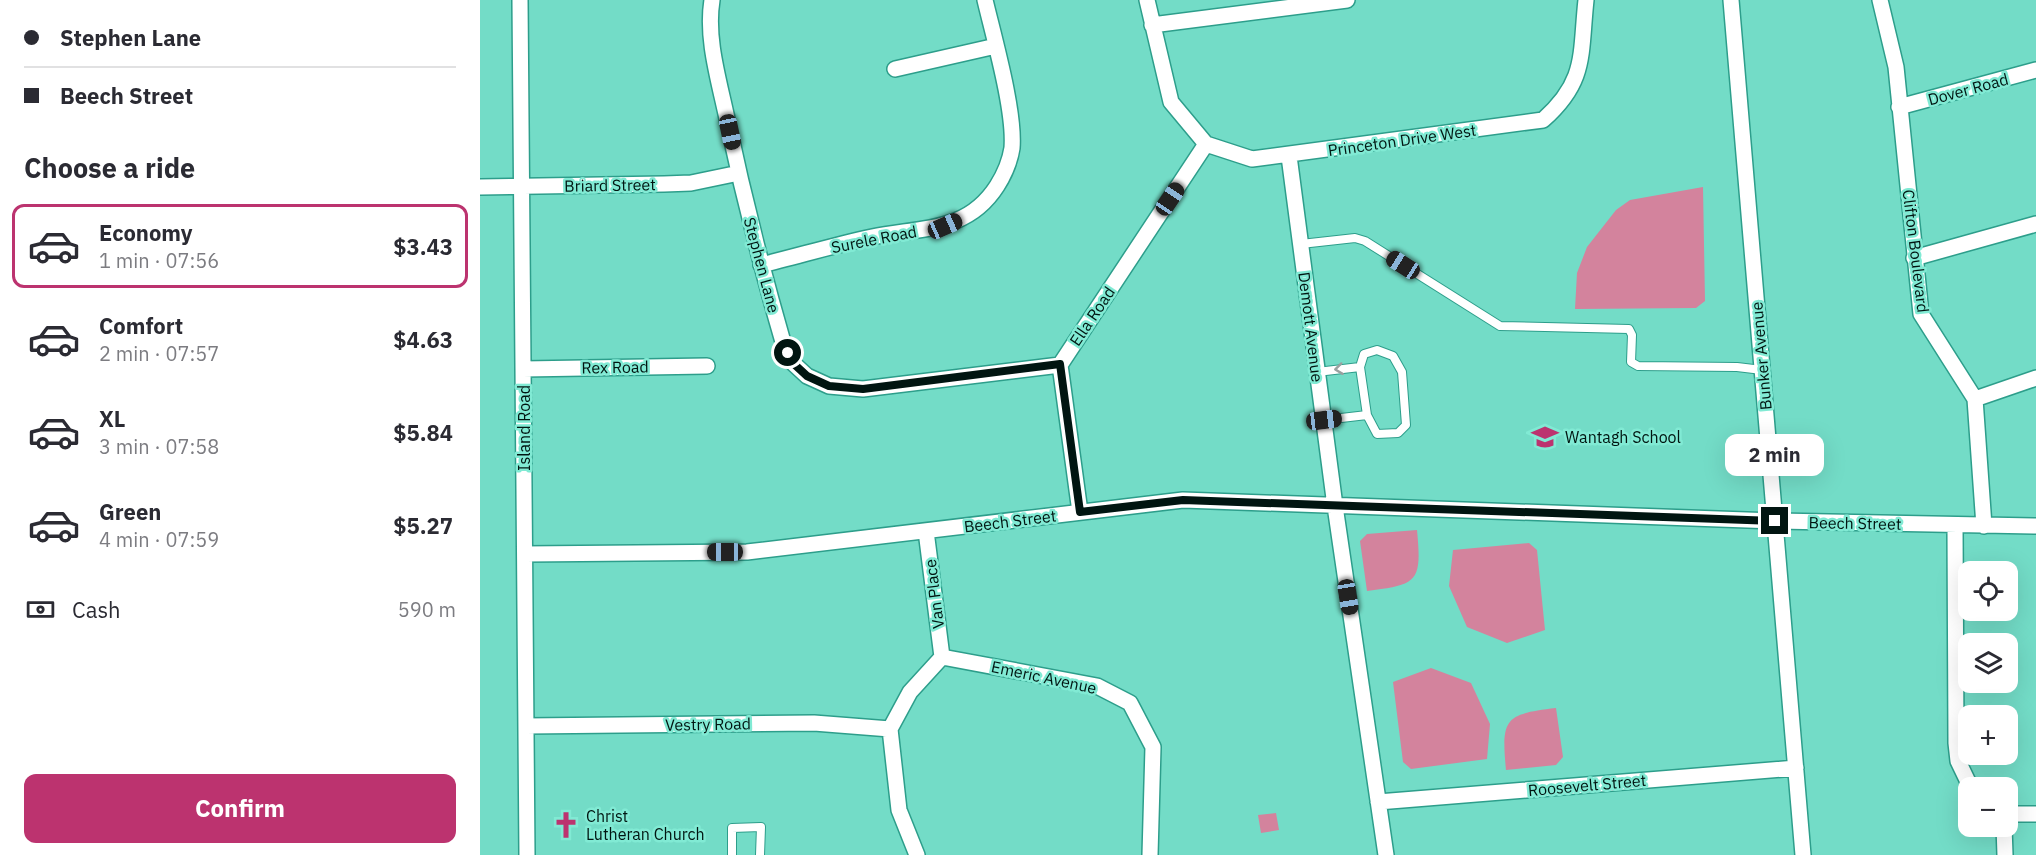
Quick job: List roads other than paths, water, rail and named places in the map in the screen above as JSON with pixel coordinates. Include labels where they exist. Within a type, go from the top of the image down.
[{"type":"street","name":"Island Road","points":[[520,0],[527,855]]},
{"type":"street","name":"Stephen Lane","points":[[712,0],[710,14],[713,51],[739,173],[761,265],[783,342],[794,364],[807,376],[829,386],[863,389],[1060,364]]},
{"type":"street","name":"Surele Road","points":[[761,265],[871,237],[945,226],[970,215],[984,202],[1005,174],[1012,148],[1010,121],[985,0]]},
{"type":"street","points":[[1147,0],[1171,102],[1206,144]]},
{"type":"street","points":[[1152,25],[1347,0]]},
{"type":"street","name":"Princeton Drive West","points":[[1206,144],[1252,159],[1289,156],[1543,120],[1563,102],[1578,75],[1586,0]]},
{"type":"street","name":"Bunker Avenue","points":[[1731,0],[1803,855]]},
{"type":"street","name":"Clifton Boulevard","points":[[1880,0],[1893,46],[1914,258],[1922,314],[1975,399],[1984,526]]},
{"type":"street","points":[[896,69],[996,46]]},
{"type":"street","name":"Dover Road","points":[[1899,107],[2036,70]]},
{"type":"street","name":"Ella Road","points":[[1080,512],[1060,364],[1206,144]]},
{"type":"street","name":"Demott Avenue","points":[[1289,156],[1335,506],[1386,855]]},
{"type":"street","name":"Briard Street","points":[[480,187],[691,183],[739,173]]},
{"type":"street","points":[[1914,258],[2036,224]]},
{"type":"street","name":"Rex Road","points":[[523,369],[706,366]]},
{"type":"street","points":[[1975,399],[2036,378]]},
{"type":"street","name":"Beech Street","points":[[525,554],[747,552],[1183,500],[1775,521],[2036,526]]},
{"type":"street","points":[[1955,525],[1956,743],[1958,761],[1966,777]]},
{"type":"street","name":"Van Place","points":[[926,531],[942,657]]},
{"type":"street","points":[[917,855],[899,810],[890,729],[910,692],[942,657]]},
{"type":"street","name":"Emeric Avenue","points":[[942,657],[1097,686],[1130,703],[1153,747],[1150,855]]},
{"type":"street","name":"Vestry Road","points":[[526,726],[814,723],[890,729]]},
{"type":"street","name":"Roosevelt Street","points":[[1378,802],[1796,768]]},
{"type":"street","points":[[2018,814],[2036,814]]},
{"type":"street","points":[[2004,837],[2005,855]]},
{"type":"lane","points":[[1301,244],[1355,238],[1365,241],[1500,326],[1629,329],[1632,335],[1630,362],[1634,365],[1737,367],[1762,370]]},
{"type":"lane","points":[[1377,350],[1393,356],[1402,372],[1406,425],[1398,433],[1377,434],[1367,415],[1360,367],[1364,354],[1377,350]]},
{"type":"lane","points":[[1317,372],[1360,367]]},
{"type":"lane","points":[[1324,420],[1367,415]]},
{"type":"lane","points":[[732,855],[732,828],[761,827],[760,855]]},
{"type":"place","name":"Wantagh School","points":[[1545,437]]},
{"type":"place","name":"Christ Lutheran Church","points":[[566,825]]}]
